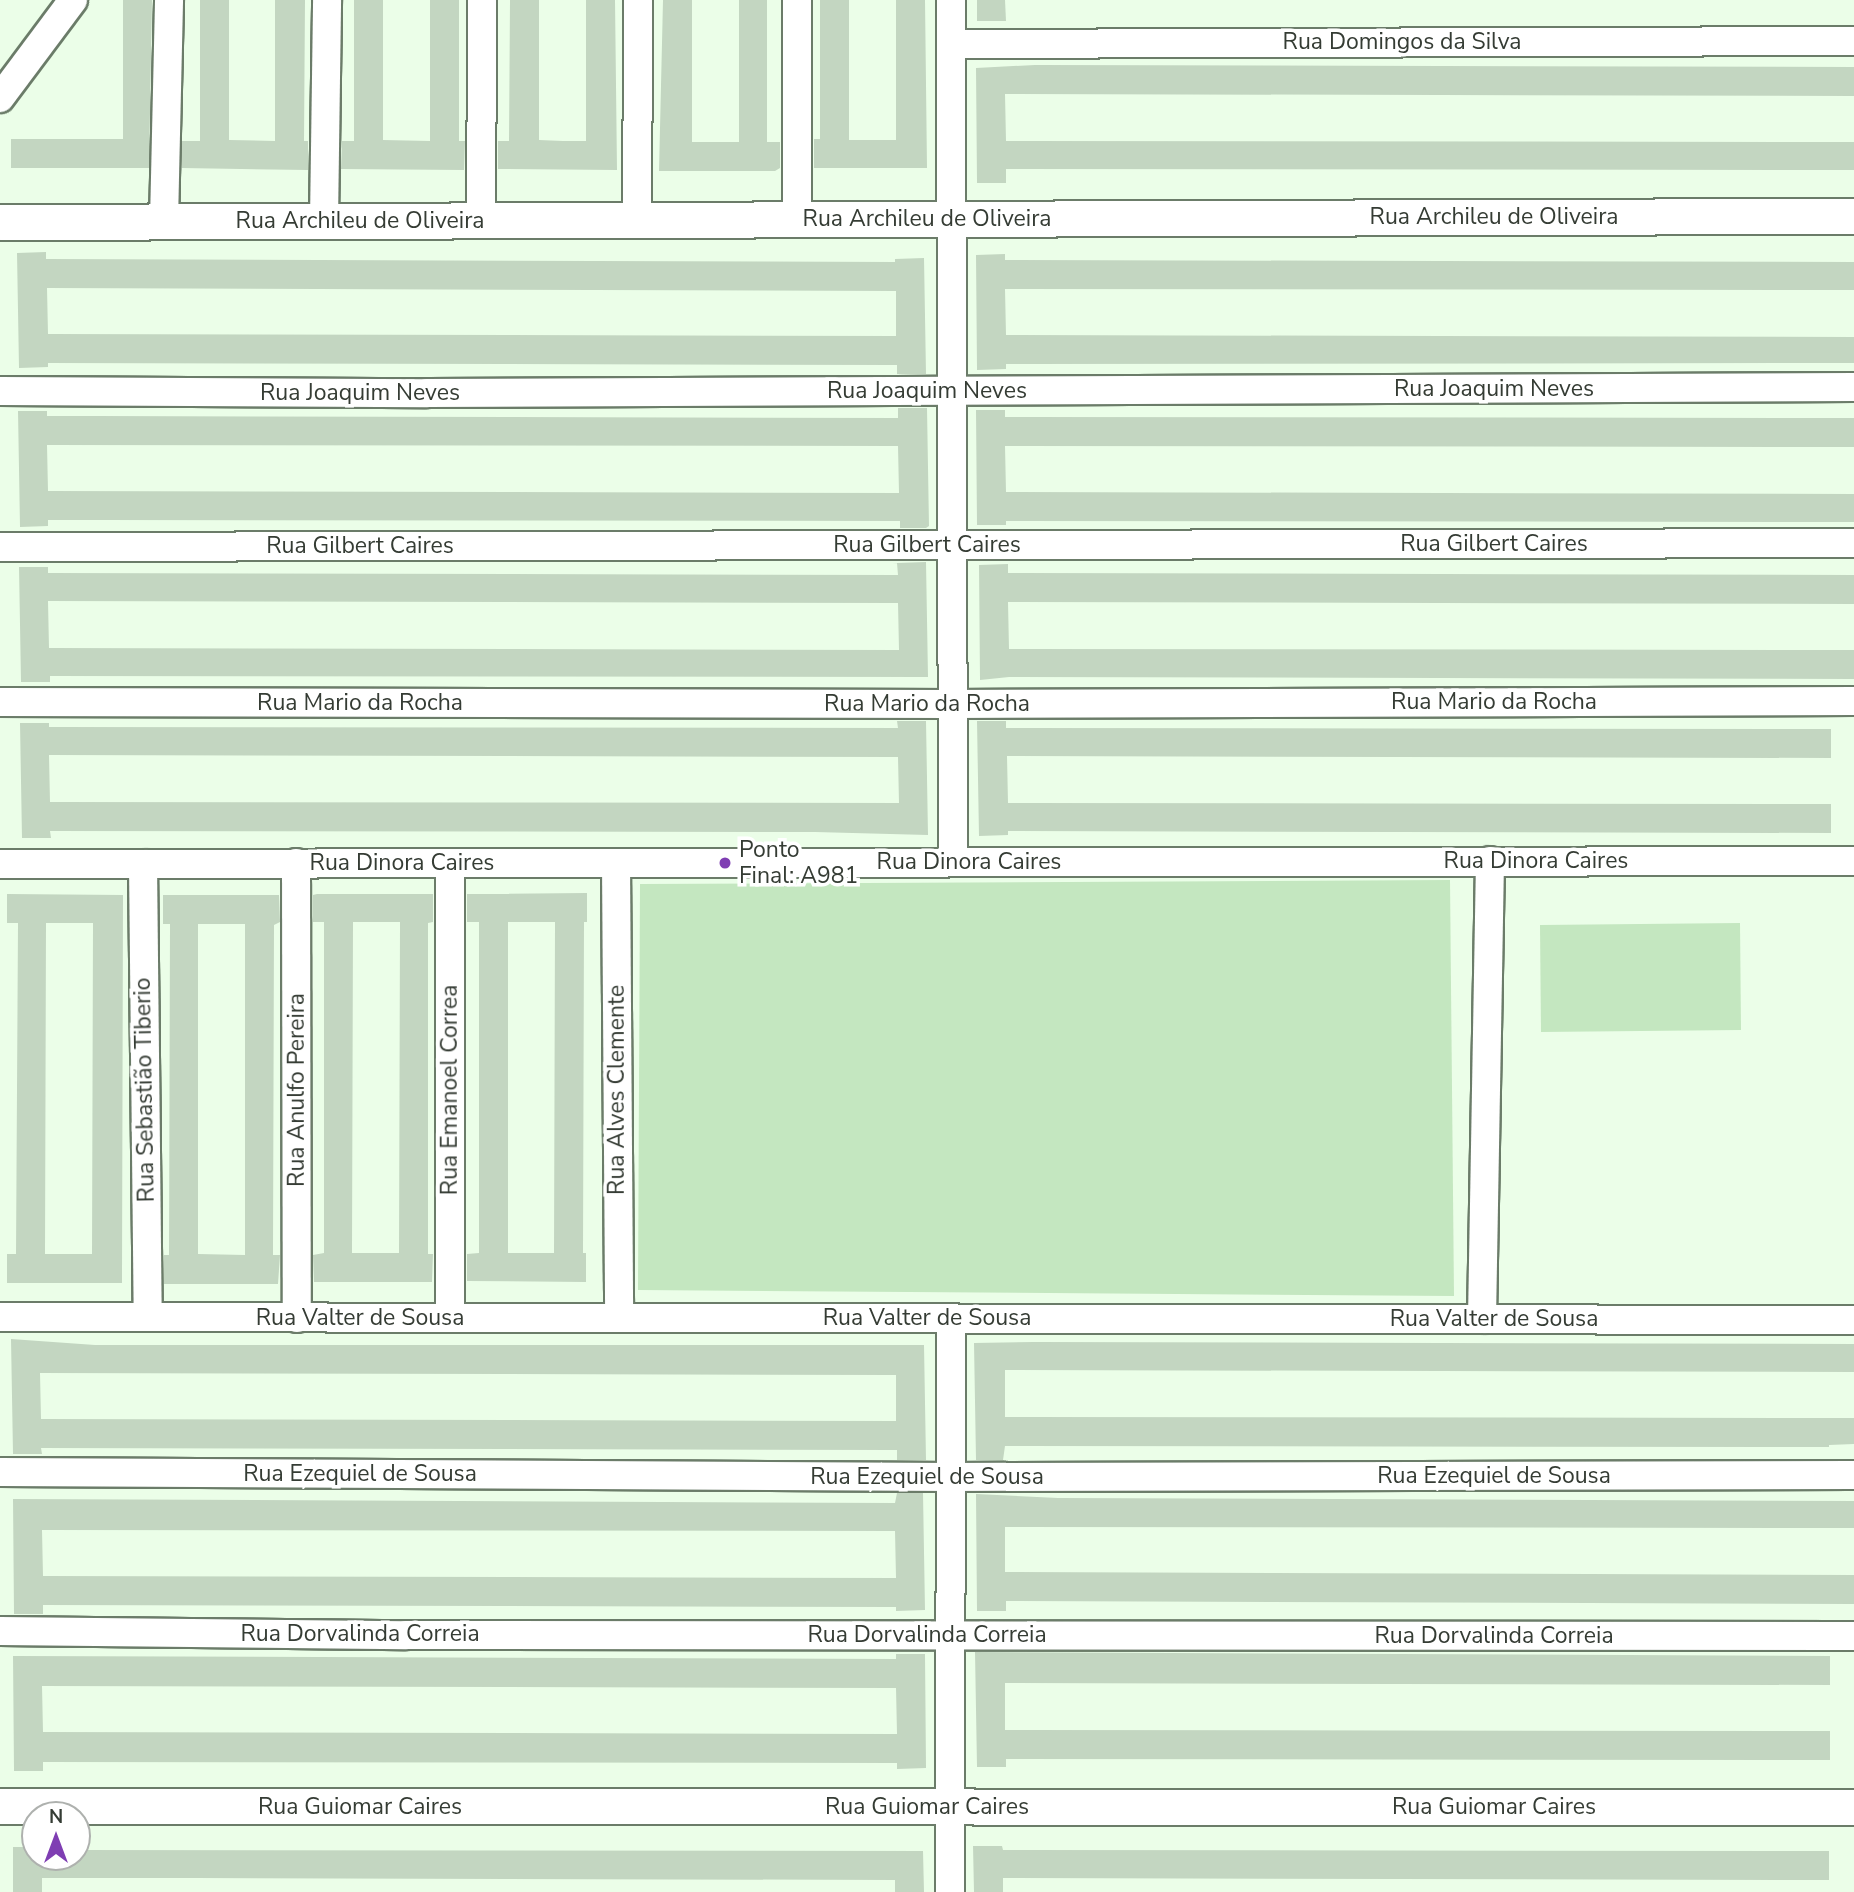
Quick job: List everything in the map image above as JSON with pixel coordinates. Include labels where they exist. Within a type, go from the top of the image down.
[{"type":"street","points":[[0,98],[73,0]]},
{"type":"street","points":[[164,222],[169,0]]},
{"type":"street","points":[[324,221],[327,0]]},
{"type":"street","points":[[481,221],[482,0]]},
{"type":"street","points":[[637,220],[638,0]]},
{"type":"street","points":[[797,0],[797,220]]},
{"type":"street","points":[[951,0],[953,862]]},
{"type":"street","name":"Rua Domingos da Silva","points":[[951,44],[1854,41]]},
{"type":"street","name":"Rua Archileu de Oliveira","points":[[0,222],[1854,216]]},
{"type":"street","name":"Rua Joaquim Neves","points":[[0,391],[1854,387]]},
{"type":"street","name":"Rua Gilbert Caires","points":[[0,547],[1854,543]]},
{"type":"street","name":"Rua Mario da Rocha","points":[[0,702],[952,704],[1854,701]]},
{"type":"street","points":[[1482,1319],[1490,861]]},
{"type":"street","name":"Rua Dinora Caires","points":[[0,864],[1854,861]]},
{"type":"street","name":"Rua Anulfo Pereira","points":[[296,863],[297,1318]]},
{"type":"street","name":"Rua Emanoel Correa","points":[[450,863],[450,1318]]},
{"type":"street","name":"Rua Alves Clemente","points":[[616,863],[618,1318]]},
{"type":"street","name":"Rua Sebastião Tiberio","points":[[143,864],[148,1317]]},
{"type":"street","name":"Rua Valter de Sousa","points":[[0,1317],[1854,1320]]},
{"type":"street","points":[[950,1892],[951,1318]]},
{"type":"street","name":"Rua Ezequiel de Sousa","points":[[0,1472],[951,1477],[1854,1475]]},
{"type":"street","name":"Rua Dorvalinda Correia","points":[[0,1631],[1854,1636]]},
{"type":"street","name":"Rua Guiomar Caires","points":[[0,1806],[1854,1807]]},
{"type":"green space","points":[[1450,880],[1454,1296],[638,1290],[640,884]]},
{"type":"green space","points":[[1740,923],[1741,1030],[1541,1032],[1540,925]]},
{"type":"building","points":[[123,0],[152,0],[149,168],[11,168],[11,139],[123,139]]},
{"type":"building","points":[[200,0],[229,0],[229,140],[275,141],[275,0],[305,0],[304,141],[308,141],[308,170],[182,168],[182,141],[200,141]]},
{"type":"building","points":[[354,0],[383,0],[383,140],[430,141],[430,0],[459,0],[459,141],[465,141],[464,170],[341,169],[342,141],[354,141]]},
{"type":"building","points":[[510,0],[539,0],[539,140],[586,141],[586,0],[615,0],[617,170],[498,169],[498,141],[509,141]]},
{"type":"building","points":[[663,0],[692,0],[692,142],[739,142],[739,0],[767,0],[767,142],[780,142],[780,168],[775,171],[659,171]]},
{"type":"building","points":[[820,0],[849,0],[849,140],[896,140],[896,0],[925,0],[927,168],[814,168],[814,139],[820,139]]},
{"type":"building","points":[[977,0],[1005,0],[1006,21],[977,21]]},
{"type":"building","points":[[1035,65],[1854,67],[1854,96],[1005,94],[1006,141],[1854,142],[1854,170],[1006,169],[1006,183],[977,183],[976,68]]},
{"type":"building","points":[[46,252],[46,259],[895,262],[895,259],[924,258],[926,374],[897,374],[897,365],[48,363],[48,367],[19,368],[17,253]],"holes":[[[47,288],[896,291],[896,336],[48,334]]]},
{"type":"building","points":[[1005,254],[1005,260],[1854,262],[1854,290],[1005,289],[1006,335],[1854,337],[1854,363],[1006,364],[1006,369],[977,370],[976,255]]},
{"type":"building","points":[[898,408],[927,408],[929,526],[926,528],[900,528],[900,521],[103,520],[48,520],[48,526],[20,527],[18,411],[47,411],[47,416],[898,418]],"holes":[[[47,445],[898,446],[899,493],[48,491]]]},
{"type":"building","points":[[976,410],[1005,410],[1005,417],[1854,418],[1854,447],[1005,446],[1006,492],[1854,494],[1854,522],[1006,521],[1006,525],[977,525]]},
{"type":"building","points":[[926,562],[928,677],[50,676],[50,682],[21,682],[19,567],[48,567],[48,573],[898,575],[897,563]],"holes":[[[48,601],[898,603],[899,650],[49,648]]]},
{"type":"building","points":[[1008,564],[1008,573],[1854,575],[1854,604],[1008,602],[1009,649],[1854,650],[1854,679],[1009,677],[980,680],[979,565]]},
{"type":"building","points":[[897,721],[926,721],[928,835],[815,832],[50,831],[51,838],[22,838],[20,723],[49,723],[49,727],[898,728]],"holes":[[[49,755],[898,757],[899,803],[50,802]]]},
{"type":"building","points":[[977,721],[1006,721],[1006,728],[1831,729],[1831,758],[1007,756],[1008,803],[1831,804],[1831,833],[1008,831],[1008,835],[979,836]]},
{"type":"building","points":[[587,893],[587,922],[584,922],[583,1253],[586,1253],[586,1282],[467,1281],[467,1254],[479,1253],[479,922],[467,922],[467,894]],"holes":[[[508,922],[555,922],[554,1253],[508,1253]]]},
{"type":"building","points":[[7,894],[123,895],[122,1283],[7,1283],[7,1254],[16,1254],[18,923],[7,923]],"holes":[[[46,923],[93,923],[92,1254],[45,1254]]]},
{"type":"building","points":[[433,894],[433,922],[428,923],[428,1254],[433,1254],[432,1282],[314,1282],[313,1255],[324,1253],[324,922],[313,922],[313,895]],"holes":[[[353,922],[400,922],[399,1253],[352,1253]]]},
{"type":"building","points":[[163,895],[279,895],[280,922],[274,925],[273,1255],[280,1255],[278,1284],[164,1284],[164,1255],[169,1255],[170,924],[163,924]],"holes":[[[198,924],[245,924],[245,1255],[198,1254]]]},
{"type":"building","points":[[11,1339],[95,1345],[924,1345],[926,1460],[897,1460],[897,1450],[41,1448],[42,1454],[13,1454]],"holes":[[[40,1373],[896,1375],[896,1421],[41,1419]]]},
{"type":"building","points":[[974,1343],[1854,1344],[1854,1372],[1005,1370],[1005,1417],[1854,1418],[1854,1444],[1829,1447],[1005,1446],[1003,1460],[976,1460]]},
{"type":"building","points":[[897,1493],[923,1493],[925,1610],[896,1611],[896,1607],[43,1605],[43,1614],[14,1614],[13,1499],[895,1503]],"holes":[[[42,1530],[895,1531],[896,1578],[43,1576]]]},
{"type":"building","points":[[976,1494],[1058,1498],[1854,1501],[1854,1528],[1005,1527],[1005,1572],[1854,1575],[1854,1604],[1006,1601],[1006,1611],[977,1611]]},
{"type":"building","points":[[975,1652],[1830,1656],[1830,1685],[1005,1683],[1005,1730],[1830,1731],[1830,1760],[1006,1759],[1006,1767],[977,1767]]},
{"type":"building","points":[[896,1654],[925,1654],[926,1768],[897,1769],[897,1763],[43,1762],[43,1771],[14,1771],[13,1656],[896,1659]],"holes":[[[42,1686],[896,1688],[897,1734],[43,1732]]]},
{"type":"building","points":[[973,1846],[1002,1846],[1003,1850],[1829,1851],[1829,1880],[1003,1878],[1003,1892],[974,1892]]},
{"type":"building","points":[[13,1847],[21,1847],[21,1871],[91,1871],[91,1850],[923,1851],[924,1892],[895,1892],[895,1880],[42,1878],[42,1892],[13,1892]]},
{"type":"place","name":"Ponto Final: A981","points":[[725,863]]}]
